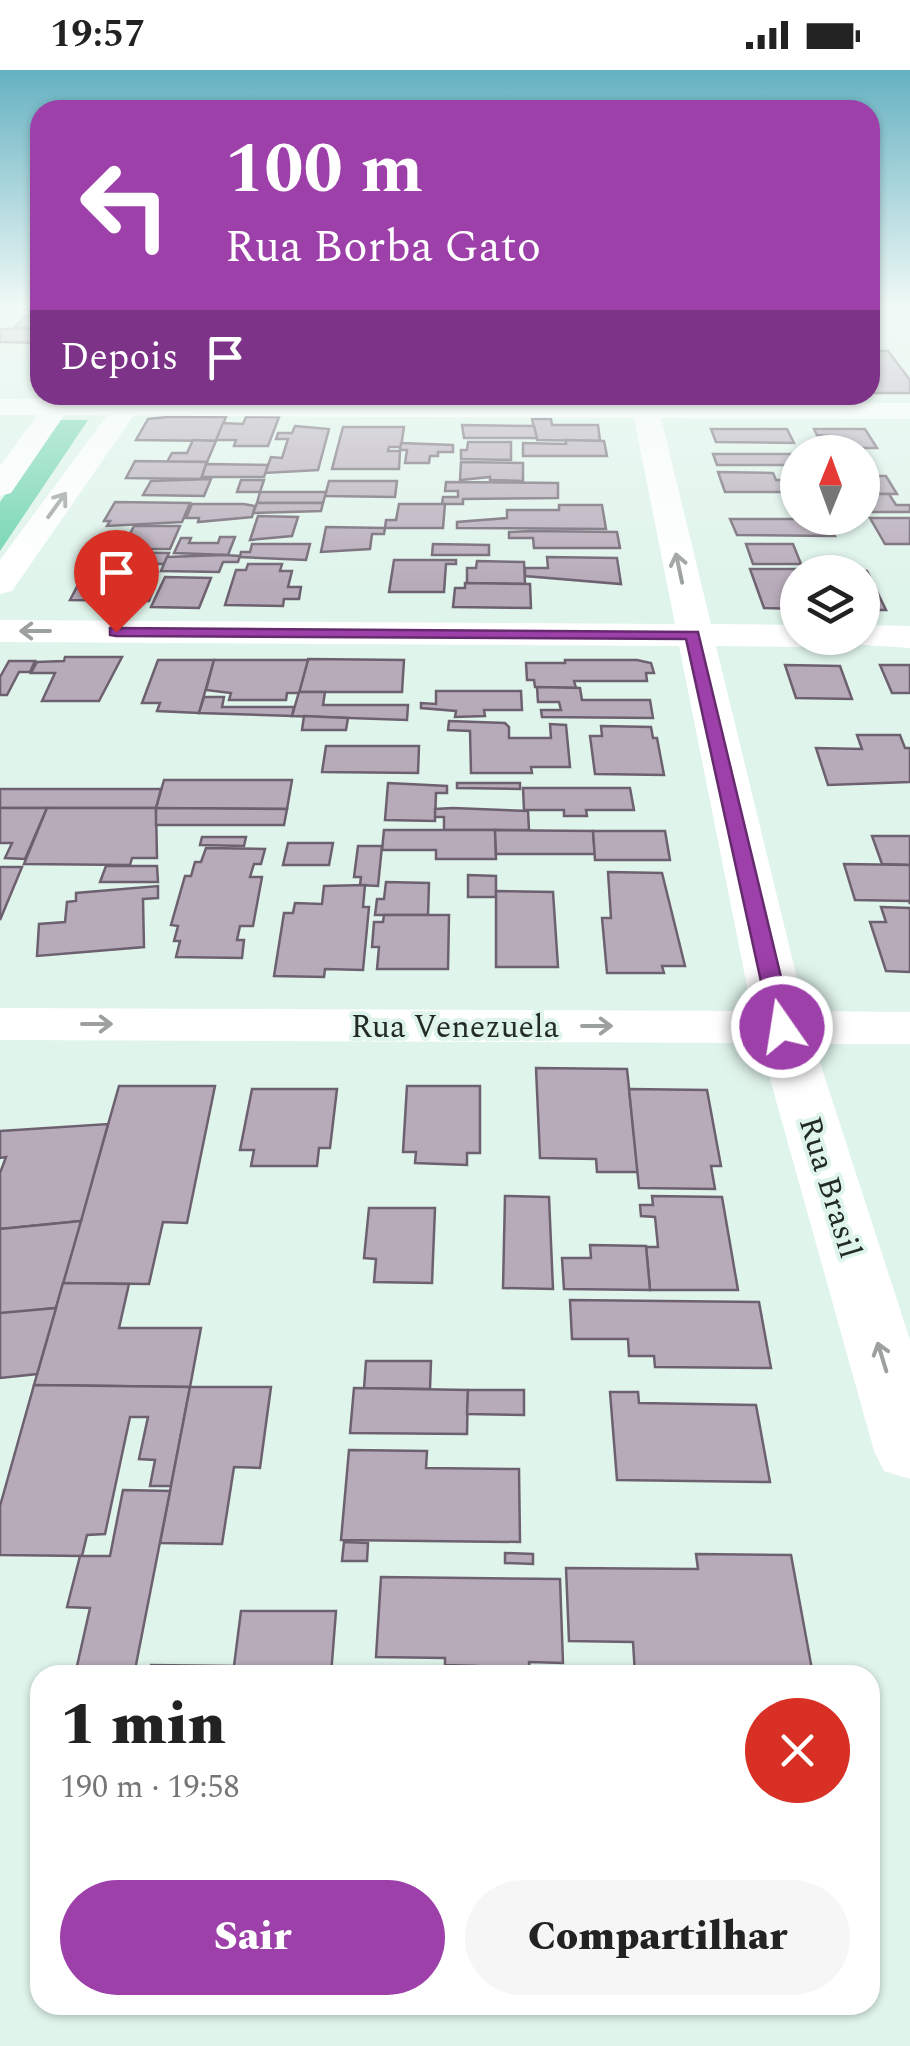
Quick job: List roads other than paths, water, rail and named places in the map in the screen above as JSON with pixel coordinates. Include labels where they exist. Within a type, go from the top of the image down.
[{"type":"street","points":[[0,407],[30,404]]},
{"type":"street","points":[[0,488],[58,405]]},
{"type":"street","points":[[0,584],[129,405]]},
{"type":"street","name":"Rua Brasil","points":[[645,405],[782,1027],[910,1450]]},
{"type":"street","points":[[733,405],[910,411]]},
{"type":"street","points":[[0,631],[780,636]]},
{"type":"street","points":[[880,636],[910,636]]},
{"type":"street","name":"Rua Venezuela","points":[[0,1024],[910,1028]]}]
